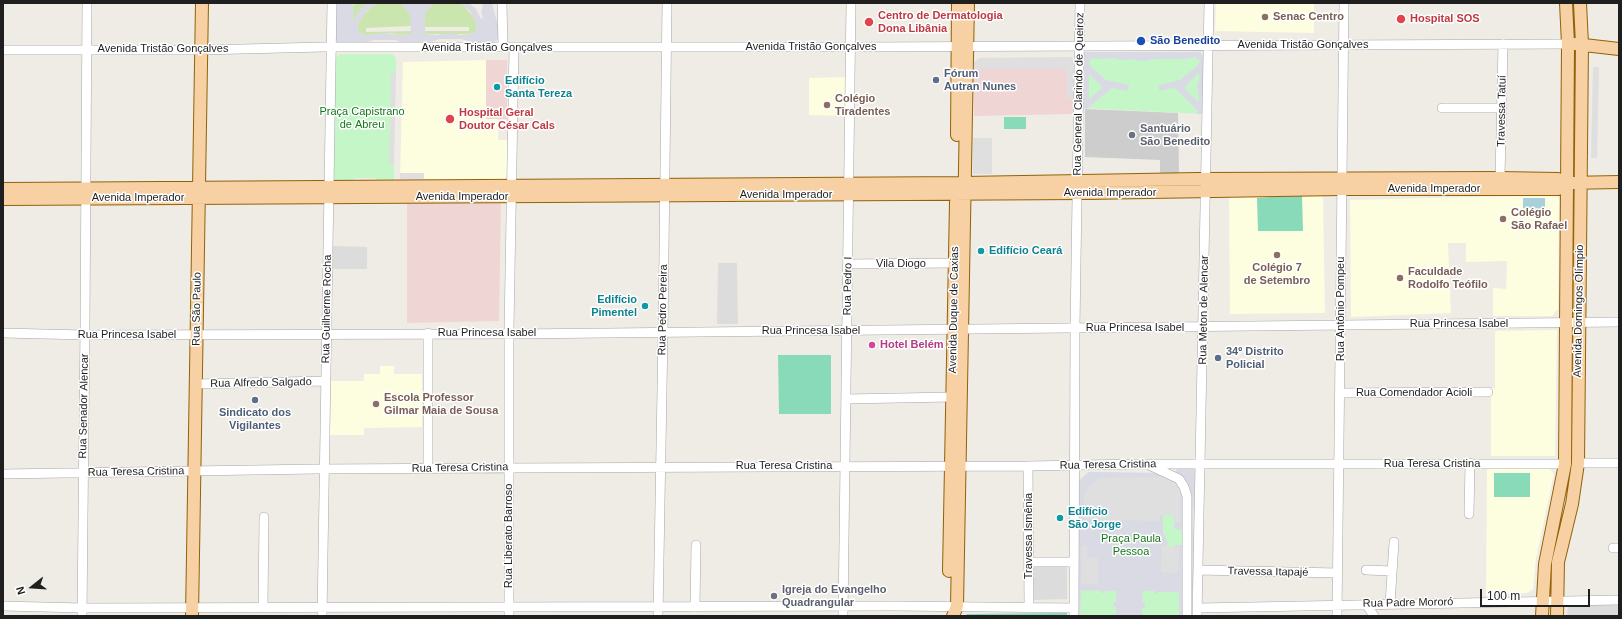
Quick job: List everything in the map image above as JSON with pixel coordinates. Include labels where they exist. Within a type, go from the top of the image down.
[{"type":"main road","name":"Rua São Paulo","points":[[192,612],[202,3]]},
{"type":"main road","name":"Avenida Duque de Caxias","points":[[958,3],[963,46]]},
{"type":"main road","name":"Avenida Duque de Caxias","points":[[953,611],[963,46],[968,3]]},
{"type":"main road","name":"Avenida Domingos Olímpio","points":[[1542,616],[1545,564],[1565,464],[1568,44],[1566,3]]},
{"type":"main road","name":"Avenida Domingos Olímpio","points":[[1557,616],[1558,562],[1572,504],[1578,463],[1582,44],[1580,3]]},
{"type":"main road","name":"Avenida Tristão Gonçalves","points":[[1568,44],[1582,44],[1619,49]]},
{"type":"main road","name":"Avenida Imperador","points":[[960,188],[1078,193],[1206,192],[1342,184],[1500,178],[1558,179],[1567,183],[1619,182]]},
{"type":"main road","name":"Avenida Imperador","points":[[3,189],[86,193],[512,192],[560,185],[665,190],[960,188],[1078,181],[1206,179],[1558,189],[1567,183]]},
{"type":"main road","name":"Avenida Duque de Caxias","points":[[956,466],[952,397],[958,330],[954,263],[960,188]]},
{"type":"main road","name":"Avenida Imperador","points":[[3,199],[86,193]]},
{"type":"street","name":"Rua Senador Alencar","points":[[82,612],[87,3]]},
{"type":"street","name":"Rua Guilherme Rocha","points":[[322,612],[332,3]]},
{"type":"street","points":[[502,3],[502,47]]},
{"type":"street","name":"Rua Pedro Pereira","points":[[658,612],[667,3]]},
{"type":"street","name":"Rua Pedro I","points":[[843,611],[851,3]]},
{"type":"street","name":"Rua General Clarindo de Queiroz","points":[[1074,612],[1074,465],[1080,3]]},
{"type":"street","name":"Rua Meton de Alencar","points":[[1198,612],[1209,3]]},
{"type":"street","name":"Rua Antônio Pompeu","points":[[1337,616],[1341,393],[1340,325],[1344,3]]},
{"type":"street","name":"Travessa Tatuí","points":[[1500,178],[1502,44]]},
{"type":"street","name":"Avenida Tristão Gonçalves","points":[[3,50],[201,50],[332,47],[850,47],[1568,44]]},
{"type":"street","name":"Rua Liberato Barroso","points":[[509,612],[509,334],[514,47]]},
{"type":"street","points":[[1442,108],[1502,108]]},
{"type":"street","name":"Vila Diogo","points":[[848,264],[954,263]]},
{"type":"street","name":"Rua Princesa Isabel","points":[[3,333],[85,335],[327,335],[428,333],[663,333],[793,330],[958,330],[1619,322]]},
{"type":"street","points":[[428,333],[428,468]]},
{"type":"street","name":"Rua Alfredo Salgado","points":[[196,384],[326,381]]},
{"type":"street","name":"Rua Comendador Acioli","points":[[1341,393],[1488,392]]},
{"type":"street","points":[[846,399],[952,397]]},
{"type":"street","points":[[1578,463],[1619,463]]},
{"type":"street","points":[[1143,464],[1167,472],[1179,478],[1184,486],[1187,496],[1187,616]]},
{"type":"street","name":"Rua Teresa Cristina","points":[[3,474],[428,468],[1028,466],[1143,464],[1565,464]]},
{"type":"street","points":[[1469,514],[1470,464]]},
{"type":"street","name":"Travessa Ismênia","points":[[1028,466],[1029,607]]},
{"type":"street","points":[[263,607],[264,517]]},
{"type":"street","points":[[1390,604],[1394,542]]},
{"type":"street","points":[[695,607],[696,545]]},
{"type":"street","points":[[1029,562],[1074,562]]},
{"type":"street","name":"Travessa Itapajé","points":[[1198,570],[1338,573]]},
{"type":"street","points":[[1366,570],[1392,571]]},
{"type":"street","name":"Rua Padre Mororó","points":[[1198,612],[1366,604],[1619,600]]},
{"type":"street","points":[[1366,604],[1374,616]]},
{"type":"street","points":[[3,606],[20,606],[82,612],[192,612],[263,607],[322,612],[658,612],[695,607],[843,611],[953,611],[1029,607],[1074,612]]},
{"type":"street","points":[[19,616],[20,606]]},
{"type":"shaded area","points":[[336,3],[357,3],[353,4],[352,7],[354,12],[352,19],[354,20],[358,12],[367,3],[378,3],[366,11],[357,27],[360,33],[368,35],[385,33],[400,35],[411,34],[410,15],[401,3],[434,3],[425,13],[425,34],[436,35],[452,33],[460,35],[475,32],[477,25],[469,10],[458,3],[469,3],[476,9],[481,19],[483,18],[481,11],[483,7],[481,3],[492,3],[498,26],[498,40],[493,42],[471,42],[461,39],[440,39],[428,43],[403,43],[395,40],[374,40],[363,43],[338,43],[336,40]]},
{"type":"shaded area","name":"Senac Centro","points":[[1216,3],[1314,3],[1314,33],[1215,31]]},
{"type":"shaded area","points":[[1085,52],[1200,52],[1204,57],[1203,114],[1197,114],[1197,110],[1176,89],[1172,88],[1159,91],[1159,85],[1180,80],[1199,64],[1199,60],[1195,57],[1185,59],[1154,59],[1144,61],[1113,58],[1092,58],[1089,61],[1091,67],[1106,80],[1129,85],[1128,91],[1112,88],[1087,109],[1083,108]],"holes":[[[1198,73],[1200,78],[1197,85],[1199,97],[1198,102],[1186,90],[1185,87]],[[1089,74],[1102,86],[1101,89],[1089,99]]]},
{"type":"shaded area","points":[[1071,57],[1074,62],[1074,98],[1067,98],[1067,69],[974,69],[974,62],[979,58]]},
{"type":"shaded area","name":"Edifício Santa Tereza","points":[[486,60],[507,60],[507,119],[486,119]]},
{"type":"shaded area","name":"Hospital Geral Doutor César Cals","points":[[486,60],[486,119],[498,119],[498,140],[507,140],[507,179],[400,179],[403,62]]},
{"type":"shaded area","points":[[974,62],[1074,62],[1073,114],[974,116]]},
{"type":"shaded area","points":[[1593,67],[1599,67],[1597,158],[1591,158]]},
{"type":"shaded area","points":[[391,73],[396,73],[394,165],[389,164]]},
{"type":"shaded area","name":"Colégio Tiradentes","points":[[845,77],[845,116],[809,115],[809,78]]},
{"type":"shaded area","name":"Santuário São Benedito","points":[[1085,109],[1178,113],[1179,173],[1160,173],[1160,160],[1085,157]]},
{"type":"shaded area","points":[[973,138],[992,138],[992,174],[973,174]]},
{"type":"shaded area","points":[[400,173],[424,173],[424,179],[400,179]]},
{"type":"shaded area","name":"Colégio 7 de Setembro","points":[[1323,195],[1325,313],[1230,314],[1229,196]]},
{"type":"shaded area","points":[[1556,195],[1559,199],[1558,309],[1552,316],[1493,316],[1493,288],[1506,289],[1507,261],[1466,262],[1466,243],[1448,243],[1451,313],[1351,317],[1350,200]]},
{"type":"shaded area","points":[[501,202],[499,321],[407,323],[407,203]]},
{"type":"shaded area","points":[[333,246],[367,247],[367,269],[333,269]]},
{"type":"shaded area","points":[[718,263],[737,263],[738,324],[717,324]]},
{"type":"shaded area","points":[[1557,330],[1555,456],[1491,456],[1491,388],[1495,388],[1495,331]]},
{"type":"shaded area","name":"Escola Professor Gilmar Maia de Sousa","points":[[380,366],[394,366],[394,374],[422,374],[422,427],[364,428],[364,435],[330,435],[331,381],[364,381],[364,374],[380,374]]},
{"type":"shaded area","points":[[1178,468],[1193,468],[1195,471],[1193,528],[1194,589],[1192,591],[1190,590],[1189,584],[1190,497],[1185,482],[1175,472]]},
{"type":"shaded area","points":[[1487,469],[1550,469],[1554,474],[1536,559],[1533,589],[1527,593],[1486,594]]},
{"type":"shaded area","points":[[1089,472],[1161,473],[1169,475],[1183,489],[1184,523],[1182,530],[1174,528],[1174,522],[1180,522],[1180,492],[1175,482],[1167,477],[1099,478],[1086,490],[1084,499],[1084,519],[1160,521],[1160,515],[1163,515],[1163,532],[1168,543],[1167,546],[1162,546],[1161,572],[1178,573],[1179,547],[1174,547],[1175,545],[1182,545],[1183,548],[1182,616],[1179,616],[1178,592],[1158,592],[1155,594],[1155,591],[1143,591],[1142,602],[1145,602],[1145,608],[1142,608],[1142,616],[1116,616],[1116,607],[1113,607],[1114,602],[1116,602],[1116,591],[1104,591],[1104,593],[1102,593],[1102,591],[1081,590],[1080,616],[1078,616],[1078,483]],"holes":[[[1082,545],[1087,546],[1087,557],[1098,558],[1098,584],[1081,584]]]},
{"type":"shaded area","points":[[1104,477],[1167,477],[1175,482],[1180,492],[1180,522],[1174,522],[1174,515],[1160,515],[1160,521],[1084,519],[1084,499],[1086,490],[1094,481]]},
{"type":"shaded area","points":[[1081,545],[1087,545],[1098,558],[1098,584],[1081,584]]},
{"type":"shaded area","points":[[1162,546],[1179,547],[1178,573],[1161,572]]},
{"type":"shaded area","points":[[1035,565],[1064,565],[1067,567],[1067,599],[1033,600],[1033,567]]},
{"type":"shaded area","points":[[1619,603],[1619,616],[1567,616],[1568,604]]},
{"type":"green space","points":[[357,3],[367,3],[358,12],[354,21],[352,19],[354,13],[352,6]]},
{"type":"green space","points":[[378,3],[401,3],[411,15],[411,26],[366,28],[366,32],[411,31],[411,34],[400,35],[390,33],[364,35],[358,31],[357,27],[363,15],[371,7]]},
{"type":"green space","points":[[433,3],[458,3],[464,6],[475,19],[477,25],[475,32],[468,34],[425,34],[425,31],[469,31],[469,27],[425,27],[425,13]]},
{"type":"green space","points":[[1085,52],[1200,52],[1203,54],[1203,114],[1083,108]]},
{"type":"green space","name":"Praça Capistrano de Abreu","points":[[340,54],[392,54],[396,58],[396,73],[391,73],[390,164],[394,165],[394,181],[378,183],[376,178],[355,178],[352,183],[333,180],[335,57]]},
{"type":"green space","points":[[1004,117],[1026,117],[1026,129],[1004,129]]},
{"type":"green space","points":[[1302,195],[1303,231],[1258,231],[1257,198]]},
{"type":"green space","points":[[778,355],[831,355],[831,414],[779,414]]},
{"type":"green space","name":"Praça Paula Pessoa","points":[[1089,472],[1161,473],[1185,499],[1182,616],[1078,616],[1080,479]]},
{"type":"green space","points":[[1494,473],[1530,473],[1530,497],[1494,497]]},
{"type":"green space","points":[[1067,613],[1067,616],[965,616],[967,614]]},
{"type":"water","points":[[1523,198],[1545,198],[1545,209],[1523,208]]},
{"type":"place","name":"Senac Centro","points":[[1265,17]]},
{"type":"place","name":"Hospital SOS","points":[[1401,19]]},
{"type":"place","name":"Centro de Dermatologia Dona Libânia","points":[[869,22]]},
{"type":"place","name":"São Benedito","points":[[1141,41]]},
{"type":"place","name":"Fórum Autran Nunes","points":[[936,80]]},
{"type":"place","name":"Edifício Santa Tereza","points":[[497,87]]},
{"type":"place","name":"Colégio Tiradentes","points":[[827,105]]},
{"type":"place","name":"Hospital Geral Doutor César Cals","points":[[450,119]]},
{"type":"place","name":"Santuário São Benedito","points":[[1132,135]]},
{"type":"place","name":"Colégio São Rafael","points":[[1503,219]]},
{"type":"place","name":"Edifício Ceará","points":[[981,251]]},
{"type":"place","name":"Colégio 7 de Setembro","points":[[1277,255]]},
{"type":"place","name":"Faculdade Rodolfo Teófilo","points":[[1400,278]]},
{"type":"place","name":"Edifício Pimentel","points":[[645,306]]},
{"type":"place","name":"Hotel Belém","points":[[872,345]]},
{"type":"place","name":"34º Distrito Policial","points":[[1218,358]]},
{"type":"place","name":"Sindicato dos Vigilantes","points":[[255,400]]},
{"type":"place","name":"Escola Professor Gilmar Maia de Sousa","points":[[376,404]]},
{"type":"place","name":"Edifício São Jorge","points":[[1060,518]]},
{"type":"place","name":"Igreja do Evangelho Quadrangular","points":[[774,596]]}]
